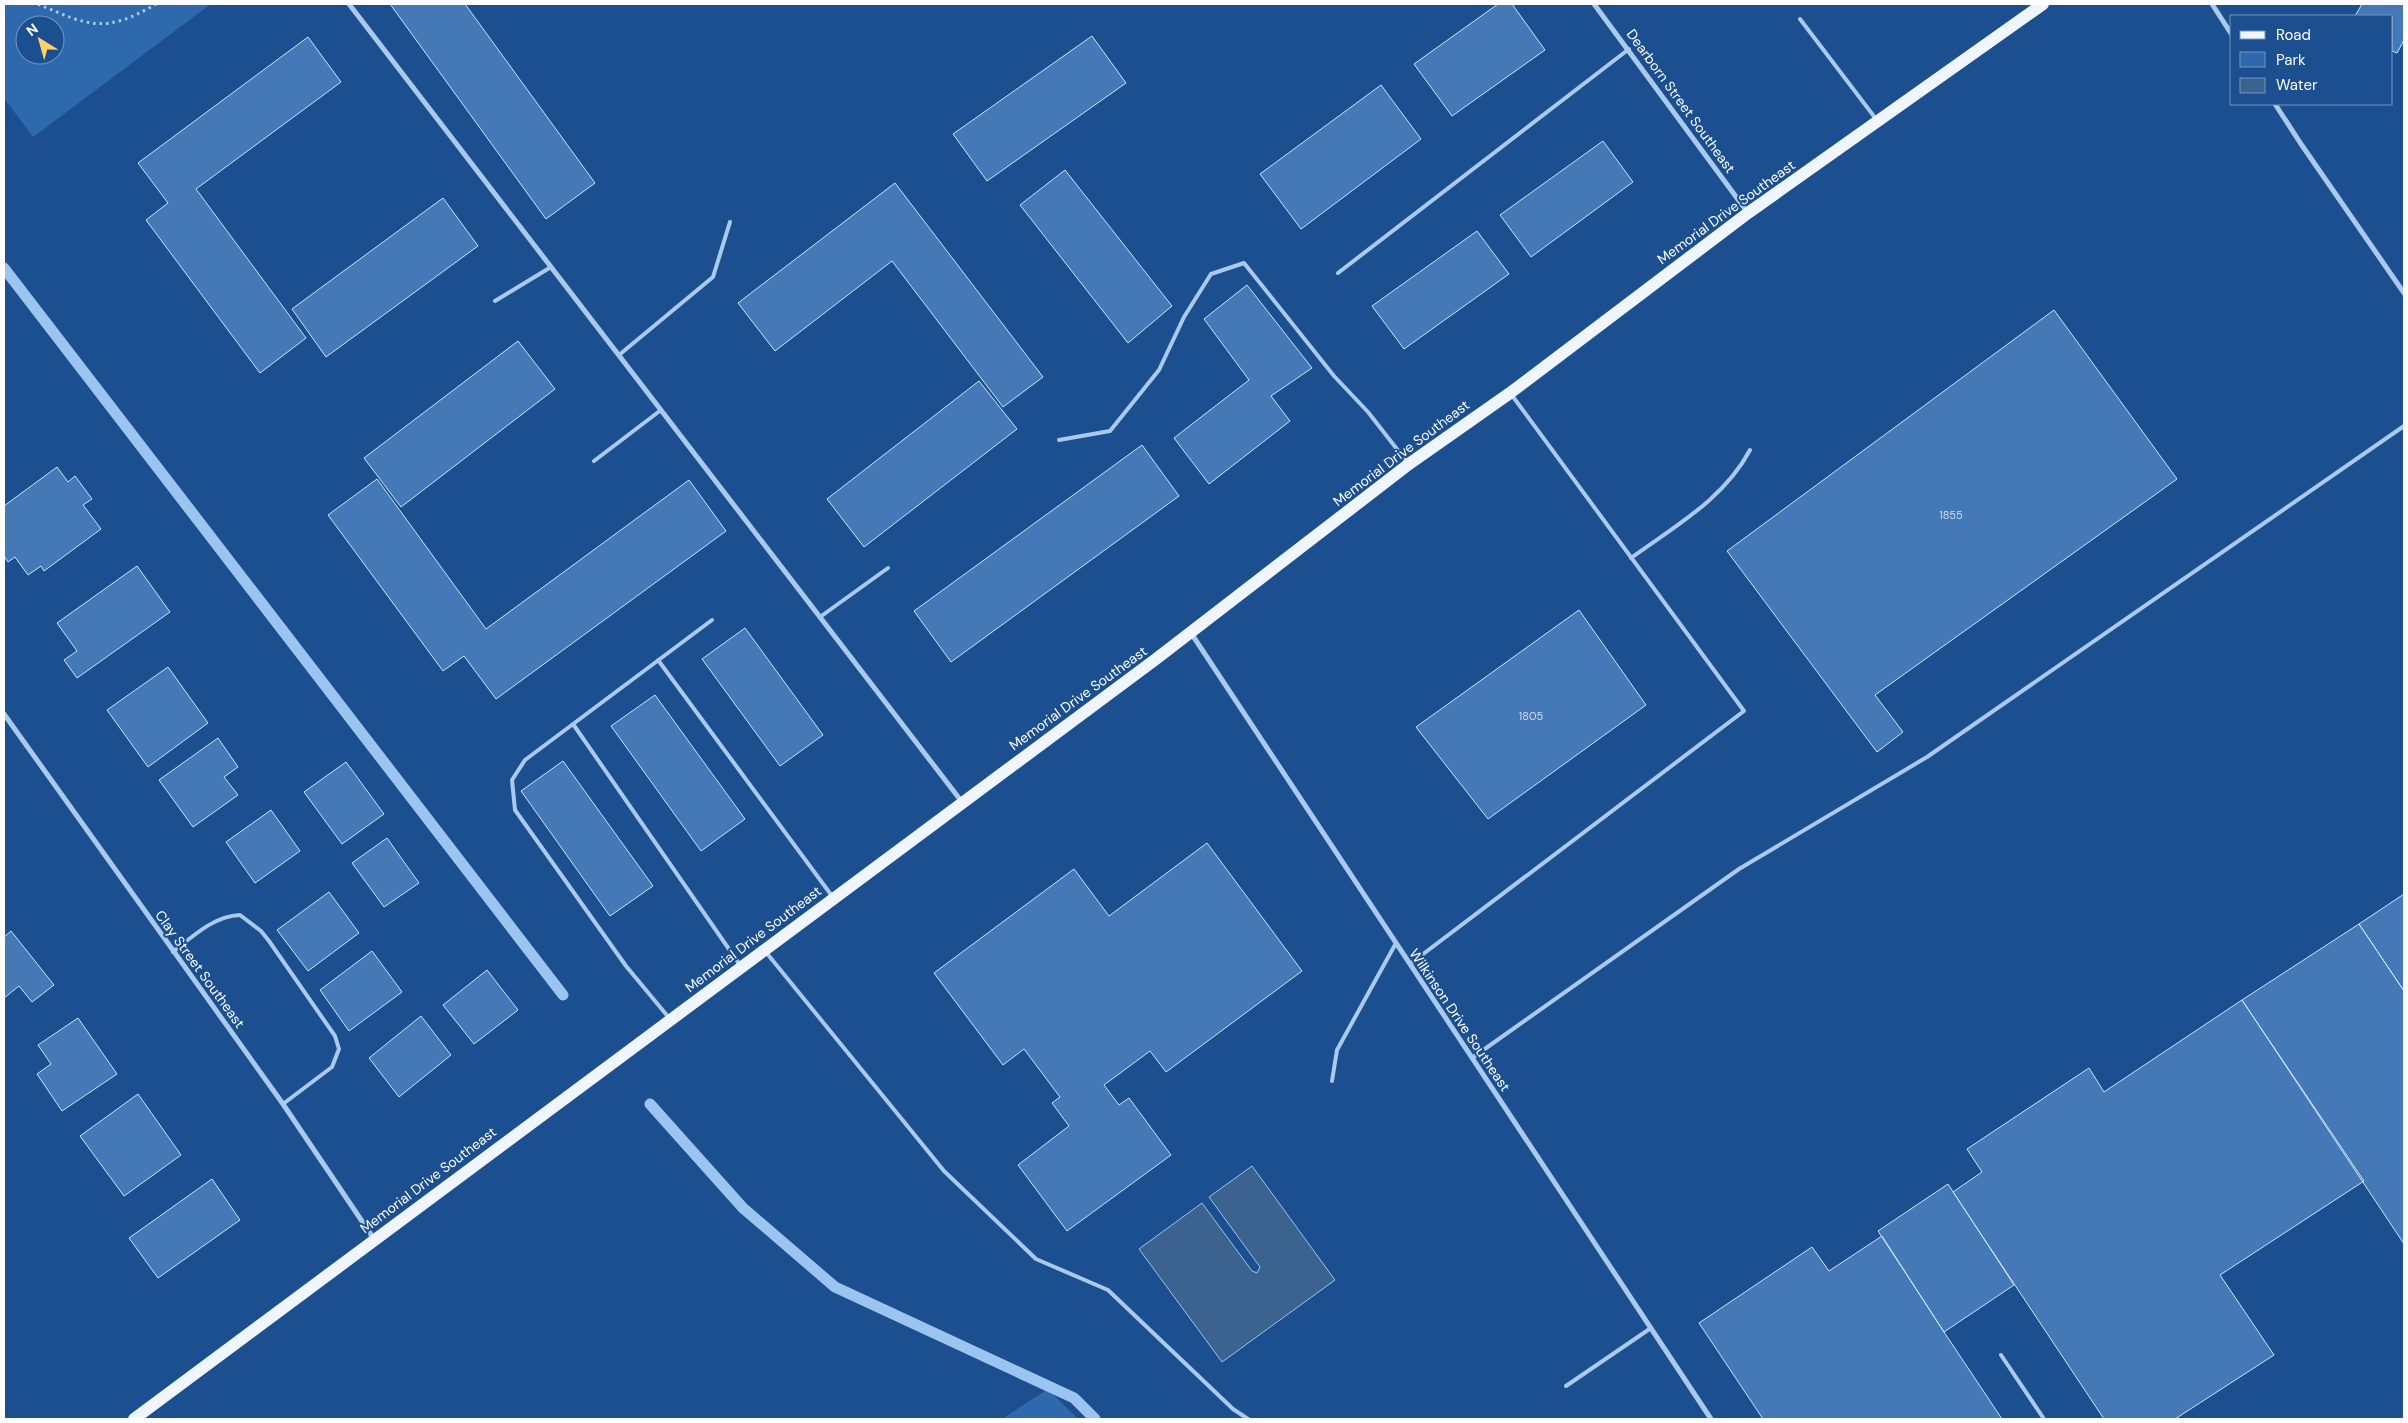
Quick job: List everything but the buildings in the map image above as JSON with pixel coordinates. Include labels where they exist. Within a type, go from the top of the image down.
[{"type":"main road","name":"Memorial Drive Southeast","points":[[134,1419],[1191,633],[1409,464],[1510,392],[1748,213],[2043,4]]},
{"type":"street","points":[[349,4],[962,802]]},
{"type":"street","name":"Dearborn Street Southeast","points":[[1594,4],[1748,213]]},
{"type":"street","points":[[2212,4],[2230,32]]},
{"type":"street","points":[[2276,105],[2404,293]]},
{"type":"street","name":"Wilkinson Drive Southeast","points":[[1191,633],[1711,1419]]},
{"type":"street","name":"Clay Street Southeast","points":[[4,714],[283,1104],[374,1239]]},
{"type":"lane","points":[[1800,19],[1878,121]]},
{"type":"lane","points":[[1338,273],[1629,49]]},
{"type":"lane","points":[[619,355],[713,277],[730,222]]},
{"type":"lane","points":[[1059,440],[1110,431],[1159,370],[1184,317],[1212,274],[1244,263],[1334,376],[1368,412],[1409,464]]},
{"type":"lane","points":[[495,302],[551,267]]},
{"type":"lane","points":[[1410,964],[1744,711],[1510,392]]},
{"type":"lane","points":[[594,461],[661,410]]},
{"type":"lane","points":[[1472,1058],[1732,874],[1926,757],[2404,426]]},
{"type":"lane","points":[[1631,558],[1718,495],[1739,471],[1750,450]]},
{"type":"lane","points":[[820,617],[888,568]]},
{"type":"lane","points":[[670,1019],[626,966],[515,810],[512,780],[525,760],[712,620]]},
{"type":"lane","points":[[658,660],[833,898]]},
{"type":"lane","points":[[573,724],[741,966]]},
{"type":"lane","points":[[173,952],[200,930],[227,916],[240,915],[261,931],[269,941],[335,1036],[339,1049],[332,1067],[283,1104]]},
{"type":"lane","points":[[1332,1081],[1337,1050],[1396,943]]},
{"type":"lane","points":[[764,949],[944,1171],[1036,1259],[1108,1290],[1232,1409],[1248,1419]]},
{"type":"lane","points":[[1566,1386],[1651,1328]]},
{"type":"lane","points":[[2001,1355],[2044,1419]]},
{"type":"path","points":[[38,4],[95,25],[129,18],[156,4]]},
{"type":"green space","points":[[4,4],[211,4],[33,137],[4,98]]},
{"type":"green space","points":[[1048,1389],[1078,1419],[1002,1419]]},
{"type":"water","points":[[1252,1166],[1335,1280],[1222,1362],[1139,1249],[1202,1203],[1252,1271],[1257,1273],[1260,1267],[1209,1197]]},
{"type":"waterway","points":[[4,268],[563,995]]},
{"type":"waterway","points":[[650,1104],[743,1208],[835,1287],[1074,1398],[1095,1419]]}]
